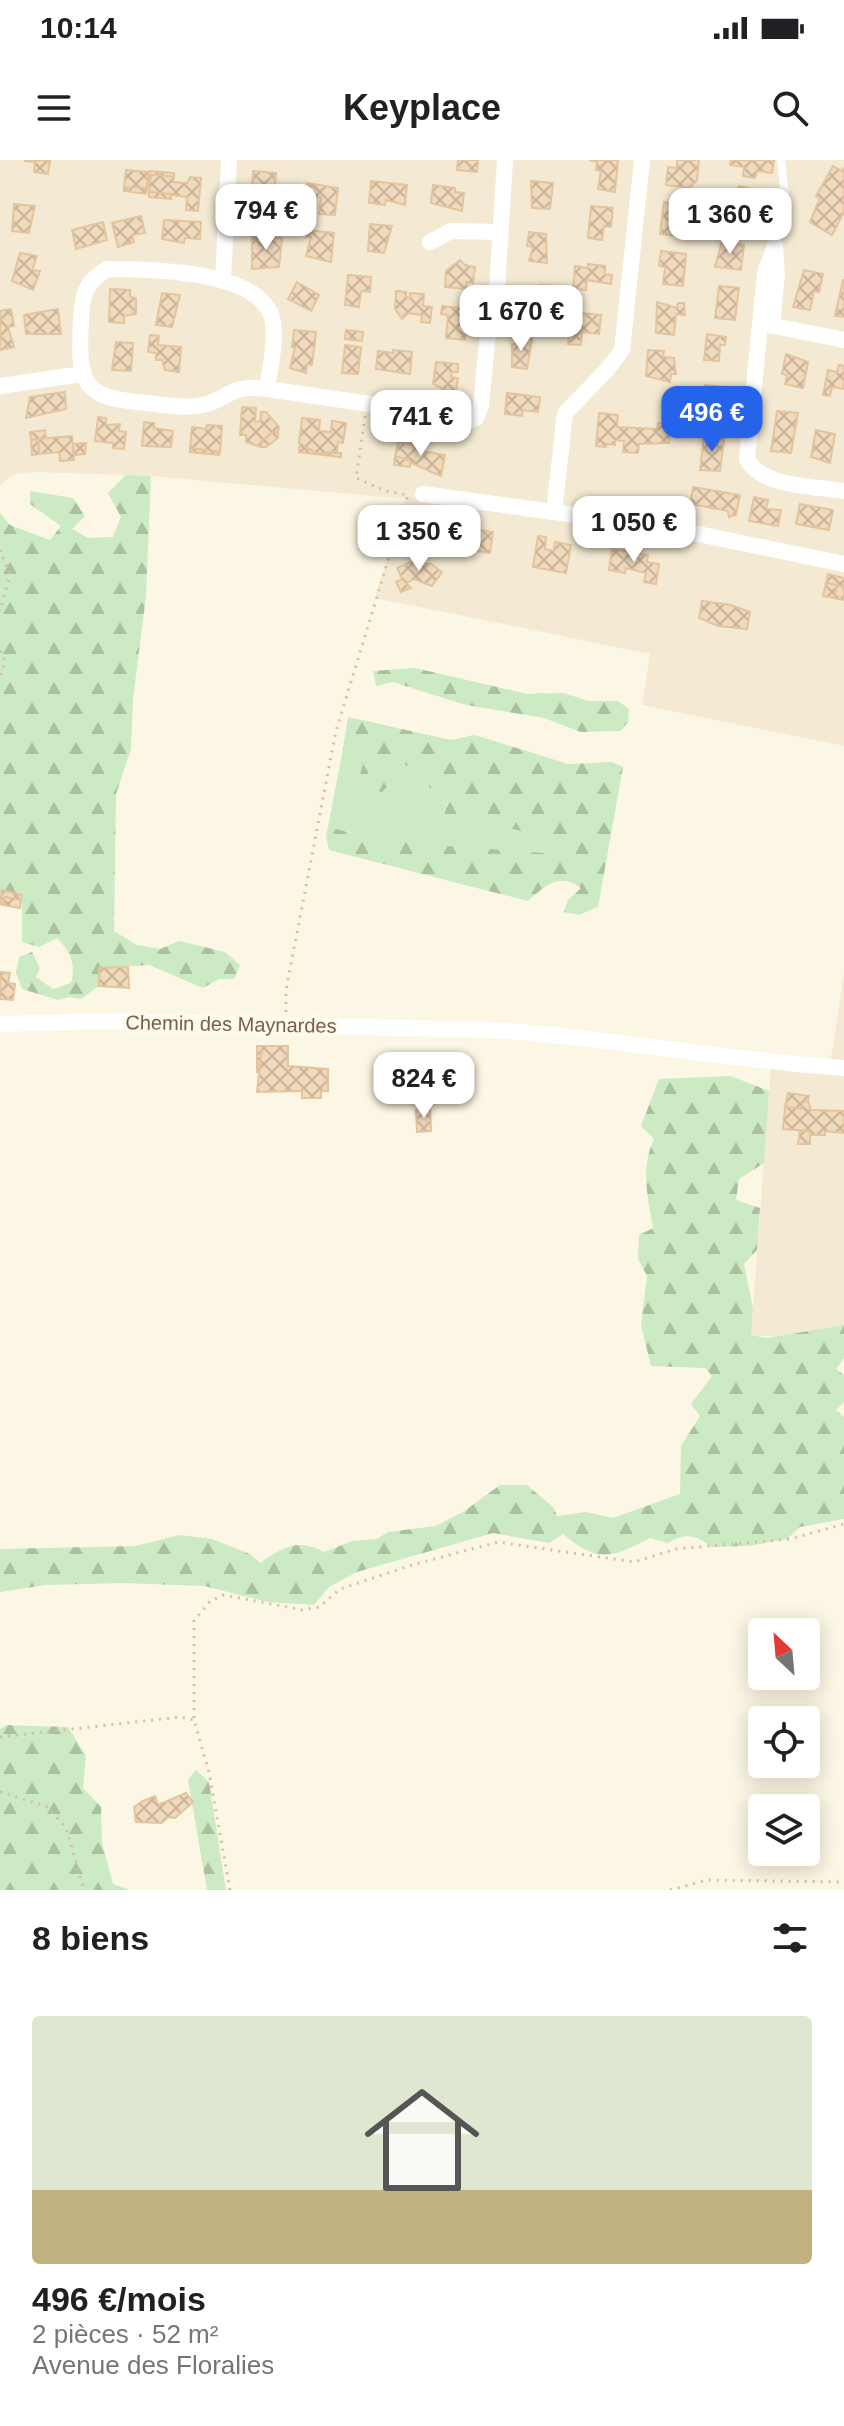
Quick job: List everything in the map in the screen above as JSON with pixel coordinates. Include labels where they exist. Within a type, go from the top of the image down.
[{"type":"street","points":[[223,279],[229,160]]},
{"type":"street","points":[[267,389],[273,321],[267,307],[223,279],[139,269],[107,269],[92,278],[82,295],[82,374],[93,392],[112,401],[192,407],[207,404],[230,391],[249,387],[367,404],[461,424],[476,418],[481,406],[489,321],[496,306],[505,160]]},
{"type":"street","points":[[554,512],[565,413],[622,350],[642,160]]},
{"type":"street","points":[[430,242],[451,231],[499,232]]},
{"type":"street","points":[[775,246],[777,275],[745,450],[747,459],[752,469],[768,478],[844,491]]},
{"type":"street","points":[[767,325],[844,340]]},
{"type":"street","points":[[0,386],[82,374]]},
{"type":"street","points":[[423,494],[669,528],[844,564]]},
{"type":"street","name":"Chemin des Maynardes","points":[[0,1024],[103,1021],[543,1033],[788,1064],[844,1068]]},
{"type":"lane","points":[[775,246],[785,194],[781,160]]},
{"type":"path","points":[[286,1025],[286,990],[336,731],[408,495],[385,491],[356,478],[367,404]]},
{"type":"path","points":[[0,550],[10,575],[0,611]]},
{"type":"path","points":[[0,651],[5,660],[0,680]]},
{"type":"path","points":[[230,1890],[209,1772],[194,1720],[194,1621],[210,1601],[224,1595],[302,1610],[319,1607],[340,1589],[412,1565],[498,1542],[634,1562],[676,1549],[790,1539],[844,1524]]},
{"type":"path","points":[[0,1737],[180,1717],[194,1720]]},
{"type":"path","points":[[0,1792],[46,1806],[66,1827],[84,1890]]},
{"type":"path","points":[[670,1890],[707,1880],[844,1882]]},
{"type":"shaded area","points":[[0,160],[844,160],[844,746],[642,705],[650,654],[375,598],[405,499],[151,476],[36,472],[13,474],[0,486]]},
{"type":"shaded area","points":[[844,973],[844,1332],[819,1339],[751,1335],[771,1066],[829,1072]]},
{"type":"green space","points":[[126,475],[151,476],[146,596],[133,699],[131,749],[116,794],[114,931],[137,945],[160,949],[179,941],[225,952],[240,965],[234,979],[219,979],[203,988],[149,965],[99,968],[99,986],[81,999],[70,997],[58,1000],[22,989],[16,973],[19,957],[32,952],[40,968],[36,977],[53,989],[71,983],[73,970],[69,953],[57,938],[39,947],[22,942],[22,895],[2,890],[0,899],[0,513],[10,525],[50,540],[61,526],[30,504],[30,491],[73,498],[85,516],[72,529],[88,538],[113,537],[121,517],[108,493]]},
{"type":"green space","points":[[415,668],[527,694],[564,693],[588,701],[618,701],[629,709],[628,722],[620,731],[581,732],[544,718],[466,705],[393,682],[376,686],[373,671]]},
{"type":"green space","points":[[348,717],[451,740],[475,735],[568,764],[612,762],[623,767],[598,907],[579,915],[564,912],[568,900],[581,888],[566,881],[553,882],[528,901],[329,850],[326,837],[334,828],[385,843],[419,836],[432,845],[557,854],[569,862],[562,841],[473,819],[444,817],[448,799],[429,787],[432,772],[409,767],[391,756],[385,766],[394,780],[382,792],[357,785],[363,764],[343,749]]},
{"type":"green space","points":[[343,749],[363,764],[358,785],[385,766],[391,756],[409,767],[432,772],[448,798],[444,817],[473,819],[563,841],[570,864],[432,845],[419,836],[385,843],[335,828],[326,837]]},
{"type":"green space","points":[[731,1076],[769,1091],[764,1163],[739,1179],[736,1200],[760,1208],[757,1250],[744,1264],[753,1308],[751,1335],[767,1338],[844,1325],[844,1358],[836,1369],[844,1375],[844,1402],[836,1410],[844,1417],[844,1519],[800,1527],[787,1539],[748,1546],[711,1547],[690,1536],[668,1543],[650,1538],[605,1555],[586,1550],[563,1534],[549,1543],[493,1533],[357,1572],[329,1587],[314,1605],[268,1602],[204,1586],[123,1583],[46,1585],[0,1592],[0,1549],[135,1546],[180,1535],[212,1539],[250,1554],[260,1563],[291,1546],[306,1546],[324,1552],[352,1541],[377,1539],[388,1532],[436,1526],[463,1512],[500,1485],[527,1485],[553,1507],[557,1516],[586,1512],[613,1518],[680,1494],[681,1446],[700,1416],[691,1404],[712,1376],[705,1368],[651,1366],[641,1325],[647,1276],[638,1259],[639,1235],[653,1228],[646,1172],[654,1139],[641,1126],[659,1079]]},
{"type":"green space","points":[[6,1725],[68,1727],[86,1756],[83,1788],[101,1807],[102,1843],[113,1884],[130,1890],[0,1890],[0,1729]]},
{"type":"green space","points":[[196,1770],[209,1782],[226,1890],[207,1890],[188,1780]]},
{"type":"building","points":[[50,160],[48,174],[34,172],[35,162],[24,161]]},
{"type":"building","points":[[458,160],[478,160],[477,172],[457,170]]},
{"type":"building","points":[[589,160],[618,160],[615,192],[598,189],[601,171],[596,170],[597,162]]},
{"type":"building","points":[[677,160],[699,160],[697,180],[689,188],[666,185],[668,167],[677,168]]},
{"type":"building","points":[[731,160],[774,160],[772,173],[757,171],[755,178],[743,176],[744,167],[730,165]]},
{"type":"building","points":[[833,166],[842,171],[844,168],[844,212],[832,235],[810,222],[820,198],[816,196]]},
{"type":"building","points":[[126,170],[148,172],[147,188],[124,188]]},
{"type":"building","points":[[149,171],[174,173],[174,177],[151,175],[147,188]]},
{"type":"building","points":[[253,171],[276,173],[274,195],[286,196],[285,208],[255,206],[260,186],[252,186]]},
{"type":"building","points":[[151,175],[174,177],[173,182],[187,183],[190,177],[201,178],[198,211],[186,210],[187,197],[149,192]]},
{"type":"building","points":[[371,181],[407,185],[405,205],[386,200],[385,205],[369,203]]},
{"type":"building","points":[[531,181],[553,183],[550,209],[532,208]]},
{"type":"building","points":[[307,183],[338,188],[335,215],[319,214],[321,197],[306,198]]},
{"type":"building","points":[[433,185],[455,188],[455,192],[464,193],[462,211],[431,203]]},
{"type":"building","points":[[739,186],[764,192],[756,223],[732,217]]},
{"type":"building","points":[[124,188],[147,188],[146,194],[124,191]]},
{"type":"building","points":[[149,192],[171,194],[171,199],[149,197]]},
{"type":"building","points":[[664,202],[689,205],[687,222],[679,221],[678,236],[660,234]]},
{"type":"building","points":[[14,204],[35,206],[29,233],[12,231]]},
{"type":"building","points":[[591,206],[613,208],[611,227],[604,226],[602,240],[588,238]]},
{"type":"building","points":[[141,216],[145,233],[132,235],[134,242],[118,247],[112,223]]},
{"type":"building","points":[[164,220],[201,222],[200,239],[185,238],[184,243],[162,239]]},
{"type":"building","points":[[103,222],[107,240],[76,249],[72,230]]},
{"type":"building","points":[[370,224],[392,226],[384,253],[368,251]]},
{"type":"building","points":[[307,230],[334,233],[331,262],[306,256],[311,237],[306,237]]},
{"type":"building","points":[[529,232],[546,234],[547,263],[529,261],[533,247],[527,246]]},
{"type":"building","points":[[252,236],[282,238],[279,267],[252,269]]},
{"type":"building","points":[[722,242],[744,245],[741,270],[715,267]]},
{"type":"building","points":[[661,251],[686,254],[683,286],[663,284],[665,267],[659,266]]},
{"type":"building","points":[[20,253],[37,256],[32,270],[40,271],[33,290],[12,281]]},
{"type":"building","points":[[460,260],[465,265],[475,267],[473,283],[467,282],[466,289],[445,287],[446,271]]},
{"type":"building","points":[[588,264],[605,266],[605,274],[612,275],[611,284],[587,280],[586,290],[573,289],[575,266],[588,268]]},
{"type":"building","points":[[804,270],[823,274],[819,292],[814,291],[810,310],[793,307]]},
{"type":"building","points":[[348,275],[371,277],[370,292],[361,291],[359,307],[345,305]]},
{"type":"building","points":[[844,280],[844,317],[835,316]]},
{"type":"building","points":[[297,282],[319,295],[311,311],[288,299]]},
{"type":"building","points":[[540,285],[553,286],[551,303],[545,303],[544,313],[523,311],[527,292],[539,293]]},
{"type":"building","points":[[719,286],[739,288],[735,320],[715,318]]},
{"type":"building","points":[[110,289],[130,290],[130,297],[136,298],[136,314],[124,316],[124,323],[109,322]]},
{"type":"building","points":[[396,291],[406,292],[406,297],[410,298],[410,293],[424,294],[423,306],[432,307],[430,323],[421,322],[422,315],[408,313],[402,319],[395,309]]},
{"type":"building","points":[[162,293],[180,295],[172,327],[156,325]]},
{"type":"building","points":[[657,302],[677,308],[678,303],[684,303],[685,315],[676,314],[674,335],[656,333]]},
{"type":"building","points":[[442,306],[470,309],[465,340],[446,338],[448,315],[441,314]]},
{"type":"building","points":[[11,309],[14,326],[8,327],[14,347],[0,350],[0,311]]},
{"type":"building","points":[[58,309],[61,334],[26,334],[24,315]]},
{"type":"building","points":[[571,312],[601,315],[599,334],[582,332],[581,345],[568,344]]},
{"type":"building","points":[[294,330],[316,332],[312,365],[307,364],[306,373],[290,368],[295,347],[292,347]]},
{"type":"building","points":[[346,330],[363,332],[362,341],[345,339]]},
{"type":"building","points":[[707,334],[726,337],[725,345],[720,345],[719,361],[704,360]]},
{"type":"building","points":[[150,335],[159,336],[158,345],[181,347],[179,372],[165,370],[162,360],[156,360],[156,353],[148,352]]},
{"type":"building","points":[[519,338],[532,339],[527,369],[512,367],[512,344],[518,344]]},
{"type":"building","points":[[116,342],[133,343],[131,371],[112,370]]},
{"type":"building","points":[[345,345],[361,347],[358,374],[342,373]]},
{"type":"building","points":[[393,350],[412,352],[410,374],[376,369],[378,351],[393,353]]},
{"type":"building","points":[[648,350],[664,351],[663,357],[674,358],[676,374],[671,374],[670,382],[646,376]]},
{"type":"building","points":[[786,354],[808,362],[803,388],[785,384],[787,375],[782,374]]},
{"type":"building","points":[[436,362],[458,364],[458,372],[452,372],[451,377],[458,378],[452,394],[443,393],[443,389],[433,384]]},
{"type":"building","points":[[839,365],[844,366],[844,389],[832,387],[830,396],[823,395],[828,370],[837,372]]},
{"type":"building","points":[[705,385],[725,387],[719,420],[700,418]]},
{"type":"building","points":[[65,392],[66,409],[26,418],[30,397]]},
{"type":"building","points":[[507,393],[540,397],[538,412],[523,410],[522,416],[505,414]]},
{"type":"building","points":[[242,407],[256,408],[255,422],[260,421],[261,412],[266,412],[279,427],[278,432],[273,432],[262,441],[261,447],[246,442],[246,435],[240,435]]},
{"type":"building","points":[[777,411],[798,413],[791,453],[771,451]]},
{"type":"building","points":[[599,413],[618,415],[617,427],[657,429],[658,423],[671,425],[669,443],[639,444],[638,453],[623,452],[624,441],[615,440],[615,445],[606,444],[606,447],[596,446]]},
{"type":"building","points":[[98,417],[106,418],[106,425],[120,424],[119,431],[126,432],[124,449],[113,448],[113,443],[95,441]]},
{"type":"building","points":[[302,418],[320,420],[319,431],[331,432],[332,421],[346,423],[343,443],[338,442],[337,452],[316,453],[299,443]]},
{"type":"building","points":[[144,422],[154,423],[154,428],[173,431],[171,447],[142,446]]},
{"type":"building","points":[[207,425],[222,426],[220,452],[190,448],[192,427],[206,429]]},
{"type":"building","points":[[45,430],[46,438],[31,440],[30,432]]},
{"type":"building","points":[[816,430],[835,434],[830,463],[811,457]]},
{"type":"building","points":[[273,432],[278,432],[278,438],[261,447],[262,441]]},
{"type":"building","points":[[72,436],[74,460],[60,461],[59,452],[39,454],[38,439]]},
{"type":"building","points":[[704,437],[724,439],[720,471],[700,470]]},
{"type":"building","points":[[38,439],[39,454],[32,455],[31,440]]},
{"type":"building","points":[[86,443],[85,454],[74,455],[73,444]]},
{"type":"building","points":[[300,443],[316,453],[341,453],[341,457],[299,452]]},
{"type":"building","points":[[398,443],[418,444],[417,450],[445,455],[441,476],[395,456]]},
{"type":"building","points":[[190,448],[220,452],[219,455],[190,452]]},
{"type":"building","points":[[395,456],[411,461],[410,467],[394,465]]},
{"type":"building","points":[[693,487],[740,495],[736,515],[729,517],[728,511],[690,504]]},
{"type":"building","points":[[754,497],[768,500],[766,509],[781,510],[778,526],[749,521]]},
{"type":"building","points":[[800,504],[833,510],[829,530],[796,524]]},
{"type":"building","points":[[460,527],[493,532],[490,553],[457,548]]},
{"type":"building","points":[[538,536],[546,537],[545,549],[554,551],[555,542],[571,545],[566,573],[533,567]]},
{"type":"building","points":[[612,549],[648,555],[647,562],[659,564],[656,584],[644,582],[646,573],[626,568],[625,573],[609,570]]},
{"type":"building","points":[[410,562],[431,564],[442,572],[432,586],[414,579],[405,584],[397,568]]},
{"type":"building","points":[[828,574],[844,578],[844,587],[826,583]]},
{"type":"building","points":[[402,579],[411,588],[401,592],[396,582]]},
{"type":"building","points":[[826,583],[837,585],[834,598],[823,596]]},
{"type":"building","points":[[837,585],[844,587],[844,600],[834,598]]},
{"type":"building","points":[[702,601],[731,605],[750,612],[747,629],[718,626],[699,618]]},
{"type":"building","points":[[2,890],[22,895],[21,900],[5,897],[3,905],[0,904]]},
{"type":"building","points":[[5,897],[21,900],[20,908],[3,905]]},
{"type":"building","points":[[128,967],[129,988],[99,986],[99,968]]},
{"type":"building","points":[[0,972],[10,973],[8,983],[15,984],[13,1000],[0,999]]},
{"type":"building","points":[[257,1046],[262,1046],[262,1072],[257,1072]]},
{"type":"building","points":[[262,1046],[288,1046],[288,1066],[328,1069],[328,1091],[321,1091],[321,1098],[302,1098],[302,1091],[257,1092]]},
{"type":"building","points":[[468,1069],[468,1094],[453,1094],[453,1098],[445,1098],[445,1070]]},
{"type":"building","points":[[788,1093],[809,1096],[808,1101],[803,1102],[801,1109],[785,1107]]},
{"type":"building","points":[[808,1101],[811,1110],[844,1111],[844,1133],[825,1131],[825,1135],[810,1135],[810,1131],[783,1129],[785,1107],[801,1109],[803,1102]]},
{"type":"building","points":[[430,1109],[431,1131],[417,1132],[416,1110]]},
{"type":"building","points":[[800,1131],[810,1131],[810,1144],[798,1144]]},
{"type":"building","points":[[186,1793],[193,1802],[175,1818],[168,1817],[162,1823],[136,1822],[134,1807],[143,1801],[155,1796],[158,1805]]}]
